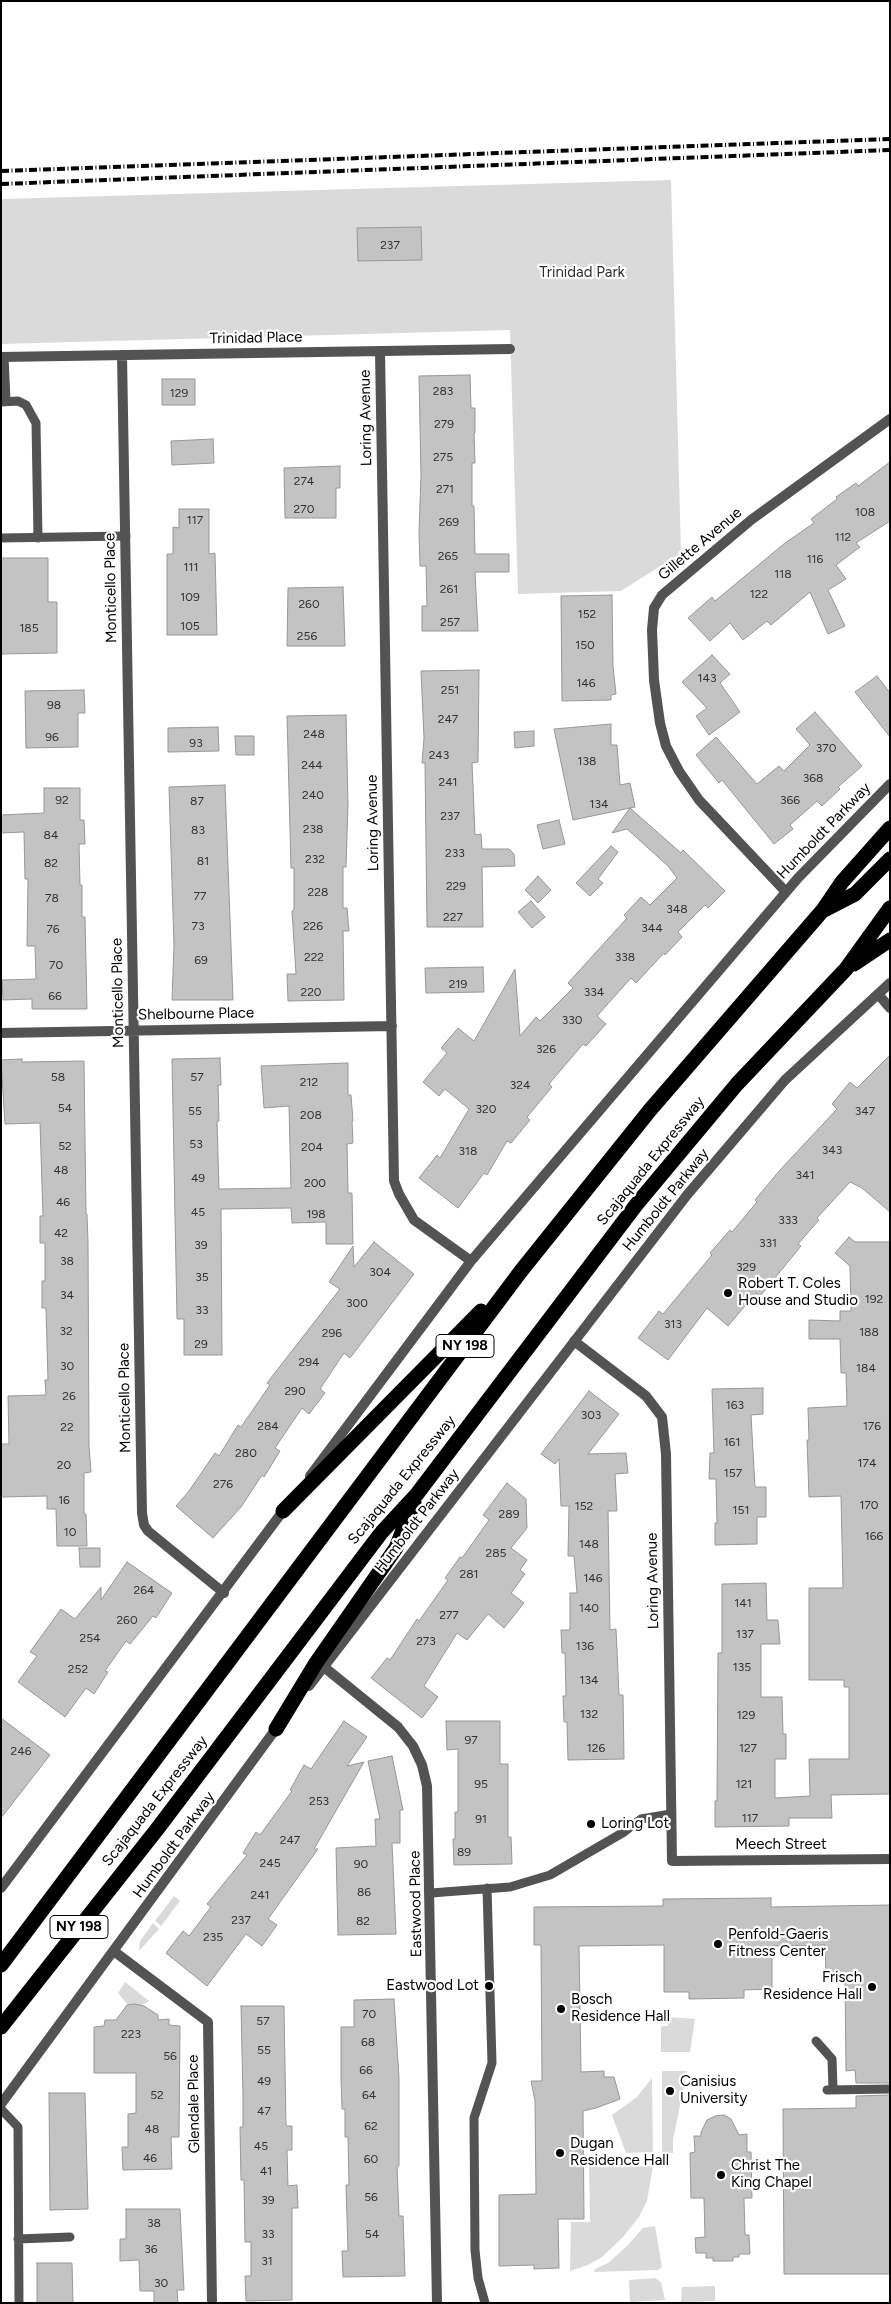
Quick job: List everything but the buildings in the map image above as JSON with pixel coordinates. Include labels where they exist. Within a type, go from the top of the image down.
[{"type":"highway","name":"Scajaquada Expressway","points":[[1,1965],[521,1271],[650,1110],[823,910],[842,882],[890,828]]},
{"type":"highway","points":[[823,910],[854,894],[890,859]]},
{"type":"highway","points":[[846,969],[890,908]]},
{"type":"highway","points":[[846,969],[890,940]]},
{"type":"highway","name":"Scajaquada Expressway","points":[[1,2026],[158,1828],[380,1533],[417,1494],[642,1198],[737,1084],[846,969]]},
{"type":"highway","points":[[283,1511],[521,1271]]},
{"type":"highway","points":[[276,1729],[316,1663],[396,1548],[417,1494]]},
{"type":"street","name":"Trinidad Place","points":[[3,357],[510,349]]},
{"type":"street","name":"Loring Avenue","points":[[380,351],[394,1181],[398,1194],[414,1220],[471,1261]]},
{"type":"street","name":"Monticello Place","points":[[122,355],[142,1519],[152,1535],[224,1593]]},
{"type":"street","name":"Gillette Avenue","points":[[786,892],[699,800],[679,771],[666,746],[660,723],[654,680],[652,630],[654,608],[662,595],[751,520],[890,419]]},
{"type":"street","name":"Humboldt Parkway","points":[[1,1888],[471,1261],[786,892],[890,784]]},
{"type":"street","name":"Humboldt Parkway","points":[[1,2104],[115,1952],[276,1729],[687,1195],[785,1080],[890,983]]},
{"type":"street","points":[[878,994],[890,1008]]},
{"type":"street","name":"Shelbourne Place","points":[[1,1033],[392,1026]]},
{"type":"street","name":"Loring Avenue","points":[[574,1341],[646,1396],[662,1417],[666,1454],[672,1861]]},
{"type":"street","name":"Eastwood Place","points":[[324,1667],[398,1727],[413,1746],[422,1765],[427,1786],[431,1893],[437,2303]]},
{"type":"street","name":"Meech Street","points":[[672,1861],[890,1860]]},
{"type":"street","name":"Glendale Place","points":[[115,1952],[208,2022],[212,2303]]},
{"type":"lane","points":[[3,357],[4,401],[18,401],[26,405],[36,423],[38,538]]},
{"type":"lane","points":[[1,538],[126,536]]},
{"type":"lane","points":[[431,1893],[510,1887],[550,1875],[624,1832],[641,1818],[671,1814]]},
{"type":"lane","points":[[485,2303],[478,2278],[476,2250],[474,2118],[492,2063],[487,1888]]},
{"type":"lane","points":[[816,2041],[832,2060],[830,2090],[890,2089]]},
{"type":"lane","points":[[1,2108],[18,2127],[19,2303]]},
{"type":"lane","points":[[18,2238],[70,2237]]},
{"type":"green space","name":"Trinidad Park","points":[[671,180],[681,553],[621,591],[518,594],[510,330],[1,344],[1,199]]},
{"type":"green space","points":[[174,1896],[180,1901],[161,1926],[155,1921]]},
{"type":"green space","points":[[153,1923],[159,1929],[139,1951],[140,1941]]},
{"type":"green space","points":[[125,1982],[149,2001],[142,2005],[128,2005],[118,1993]]},
{"type":"green space","points":[[668,2017],[695,2019],[690,2052],[661,2052],[661,2026],[668,2026]]},
{"type":"green space","points":[[662,2071],[687,2071],[673,2140],[673,2153],[662,2153]]},
{"type":"green space","points":[[652,2078],[653,2152],[626,2153],[612,2115],[637,2097]]},
{"type":"green space","points":[[653,2166],[647,2201],[639,2217],[623,2237],[602,2257],[588,2265],[570,2271],[571,2222],[590,2222],[589,2167]]},
{"type":"green space","points":[[655,2226],[662,2267],[658,2270],[594,2272],[595,2269],[608,2263],[626,2247],[643,2228]]},
{"type":"green space","points":[[655,2278],[661,2282],[665,2300],[630,2302],[629,2280]]},
{"type":"green space","points":[[715,2286],[715,2301],[681,2302],[682,2287]]},
{"type":"railway","points":[[1,171],[890,139]]},
{"type":"railway","points":[[1,184],[890,150]]},
{"type":"place","name":"Robert T. Coles House and Studio","points":[[728,1293]]},
{"type":"place","name":"Loring Lot","points":[[591,1824]]},
{"type":"place","name":"Penfold-Gaeris Fitness Center","points":[[718,1944]]},
{"type":"place","name":"Eastwood Lot","points":[[489,1986]]},
{"type":"place","name":"Frisch Residence Hall","points":[[872,1987]]},
{"type":"place","name":"Bosch Residence Hall","points":[[561,2009]]},
{"type":"place","name":"Canisius University","points":[[670,2091]]},
{"type":"place","name":"Dugan Residence Hall","points":[[560,2153]]},
{"type":"place","name":"Christ The King Chapel","points":[[721,2175]]}]
